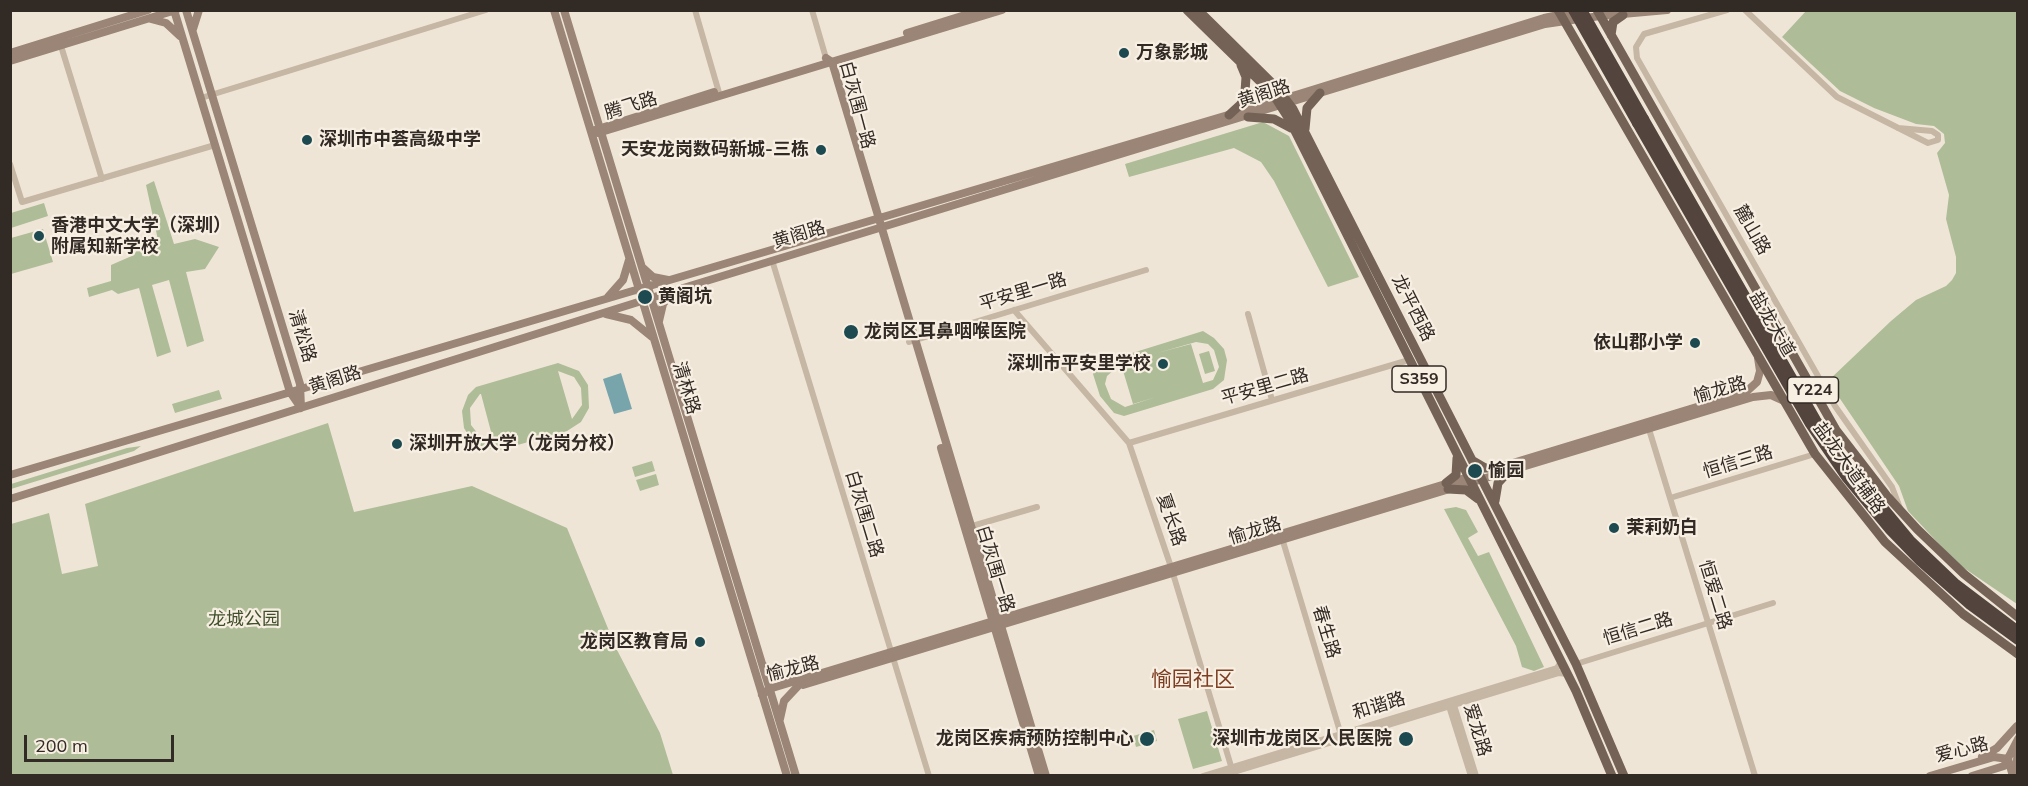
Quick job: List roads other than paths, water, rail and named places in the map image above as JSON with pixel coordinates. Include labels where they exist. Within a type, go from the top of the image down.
[{"type":"highway","name":"盐龙大道","points":[[1573,10],[1640,121],[1820,440],[1862,498],[1907,543],[2018,640]]},
{"type":"highway","name":"盐龙大道","points":[[1582,10],[1640,121]]},
{"type":"highway","name":"盐龙大道","points":[[1972,602],[2018,631]]},
{"type":"main road","name":"清松路","points":[[186,10],[301,389],[301,408]]},
{"type":"main road","points":[[193,32],[199,10]]},
{"type":"main road","name":"清林路","points":[[554,10],[639,260],[654,339],[671,379]]},
{"type":"main road","name":"清林路","points":[[564,10],[628,254],[643,288]]},
{"type":"main road","name":"腾飞路","points":[[828,61],[981,10]]},
{"type":"main road","name":"腾飞路","points":[[597,131],[1002,10]]},
{"type":"main road","name":"龙平西路","points":[[1187,10],[1283,102]]},
{"type":"main road","name":"龙平西路","points":[[1198,10],[1283,102],[1300,131],[1409,360],[1568,674],[1612,776]]},
{"type":"main road","name":"黄阁路","points":[[10,475],[674,279],[1248,117],[1283,102],[1582,10]]},
{"type":"main road","name":"黄阁路","points":[[10,499],[772,260],[876,223],[1228,115],[1320,93],[1545,24],[1561,15],[1599,13],[1623,15],[1667,10]]},
{"type":"main road","name":"清松路","points":[[175,11],[290,392],[301,408]]},
{"type":"main road","points":[[10,53],[145,13],[175,11]]},
{"type":"main road","points":[[10,61],[61,46],[145,13],[166,23],[182,39]]},
{"type":"main road","name":"盐龙大道辅路","points":[[1599,13],[1826,414],[1901,512],[1953,564],[2018,617]]},
{"type":"main road","name":"盐龙大道辅路","points":[[1561,15],[1815,454],[1875,531],[1975,624],[2016,652]]},
{"type":"main road","points":[[1611,35],[1613,22],[1623,15]]},
{"type":"main road","points":[[1593,72],[1595,62],[1601,55],[1611,52],[1624,58]]},
{"type":"main road","name":"白灰围一路","points":[[828,61],[968,528],[1046,776]]},
{"type":"main road","points":[[1228,115],[1240,104],[1245,92],[1246,77],[1240,63]]},
{"type":"main road","points":[[1248,117],[1274,119],[1300,131],[1307,108],[1320,93]]},
{"type":"main road","name":"龙平西路","points":[[1324,179],[1407,332],[1576,664],[1624,776]]},
{"type":"main road","points":[[603,300],[614,292],[623,280],[628,267],[628,254]]},
{"type":"main road","points":[[639,260],[653,277],[674,279]]},
{"type":"main road","points":[[660,327],[663,304],[678,289]]},
{"type":"main road","name":"清林路","points":[[646,299],[660,327],[671,379],[743,616],[796,776]]},
{"type":"main road","points":[[600,314],[617,315],[631,320],[654,339]]},
{"type":"main road","points":[[1398,337],[1407,332]]},
{"type":"main road","name":"愉龙路","points":[[768,693],[1469,479],[1509,471],[1647,425],[1750,390],[1759,377],[1758,358]]},
{"type":"main road","name":"愉龙路","points":[[1480,476],[1498,468],[1759,395],[1771,395],[1782,400]]},
{"type":"main road","points":[[1456,453],[1458,470],[1447,486],[1466,490],[1481,502]]},
{"type":"main road","points":[[1473,461],[1485,468],[1498,468]]},
{"type":"main road","points":[[1497,509],[1495,489],[1509,471]]},
{"type":"main road","points":[[1907,543],[1953,564]]},
{"type":"main road","points":[[1907,543],[1936,590]]},
{"type":"main road","name":"清林路","points":[[743,616],[761,661],[787,776]]},
{"type":"main road","name":"白灰围一路","points":[[997,623],[1039,776]]},
{"type":"main road","points":[[761,661],[772,675],[797,684],[782,707],[780,725]]},
{"type":"main road","points":[[2007,776],[2004,761],[2017,726]]},
{"type":"main road","points":[[1970,764],[1997,748],[2017,726]]},
{"type":"main road","points":[[2004,761],[2018,740]]},
{"type":"main road","points":[[2014,776],[2018,745]]},
{"type":"main road","name":"爱心路","points":[[1930,776],[1990,757],[2004,761]]},
{"type":"main road","points":[[2004,761],[2014,776]]},
{"type":"main road","name":"爱心路","points":[[1976,774],[2004,761]]},
{"type":"main road","points":[[1976,774],[1994,776]]},
{"type":"street","points":[[201,98],[486,10]]},
{"type":"street","points":[[695,10],[719,94]]},
{"type":"street","points":[[812,10],[828,61]]},
{"type":"street","name":"麓山路","points":[[1727,10],[1699,21],[1654,29],[1638,41],[1637,58],[1835,406],[1892,487],[1901,512]]},
{"type":"street","points":[[1744,10],[1831,92],[1851,105],[1928,143],[1935,143],[1939,138],[1932,131],[1898,128]]},
{"type":"street","points":[[61,46],[102,179]]},
{"type":"street","points":[[1661,122],[1670,117]]},
{"type":"street","points":[[10,164],[22,202],[215,145]]},
{"type":"street","name":"白灰围二路","points":[[772,260],[929,776]]},
{"type":"street","name":"平安里一路","points":[[912,342],[1146,270]]},
{"type":"street","name":"夏长路","points":[[1014,310],[1128,443],[1172,570],[1232,771]]},
{"type":"street","points":[[1248,314],[1272,400]]},
{"type":"street","name":"平安里二路","points":[[1128,443],[1409,360]]},
{"type":"street","name":"恒爱二路","points":[[1647,425],[1755,776]]},
{"type":"street","name":"恒信三路","points":[[1670,498],[1815,454]]},
{"type":"street","points":[[968,528],[1037,507]]},
{"type":"street","name":"春生路","points":[[1282,537],[1341,736]]},
{"type":"street","name":"恒信二路","points":[[1576,664],[1773,603]]},
{"type":"street","name":"和谐路","points":[[1452,704],[1557,668],[1561,663]]},
{"type":"street","name":"和谐路","points":[[1221,776],[1341,736],[1559,673],[1568,674]]},
{"type":"street","name":"爱龙路","points":[[1452,704],[1471,776]]},
{"type":"street","name":"爱龙路","points":[[1452,704],[1476,776]]},
{"type":"street","name":"和谐路","points":[[1203,776],[1232,771]]},
{"type":"water","points":[[621,373],[632,409],[614,414],[603,379]]},
{"type":"place","name":"万象影城","points":[[1124,53]]},
{"type":"place","name":"深圳市中荟高级中学","points":[[307,140]]},
{"type":"place","name":"天安龙岗数码新城-三栋","points":[[821,150]]},
{"type":"place","name":"香港中文大学（深圳） 附属知新学校","points":[[39,236]]},
{"type":"place","name":"黄阁坑","points":[[645,297]]},
{"type":"place","name":"龙岗区耳鼻咽喉医院","points":[[851,332]]},
{"type":"place","name":"依山郡小学","points":[[1695,343]]},
{"type":"place","name":"深圳市平安里学校","points":[[1163,364]]},
{"type":"place","name":"深圳开放大学（龙岗分校）","points":[[397,444]]},
{"type":"place","name":"愉园","points":[[1475,471]]},
{"type":"place","name":"茉莉奶白","points":[[1614,528]]},
{"type":"place","name":"龙岗区教育局","points":[[700,642]]},
{"type":"place","name":"龙岗区疾病预防控制中心","points":[[1147,739]]},
{"type":"place","name":"深圳市龙岗区人民医院","points":[[1406,739]]},
{"type":"district","name":"愉园社区","points":[[1193,680]]},
{"type":"park label","name":"龙城公园","points":[[244,620]]}]
